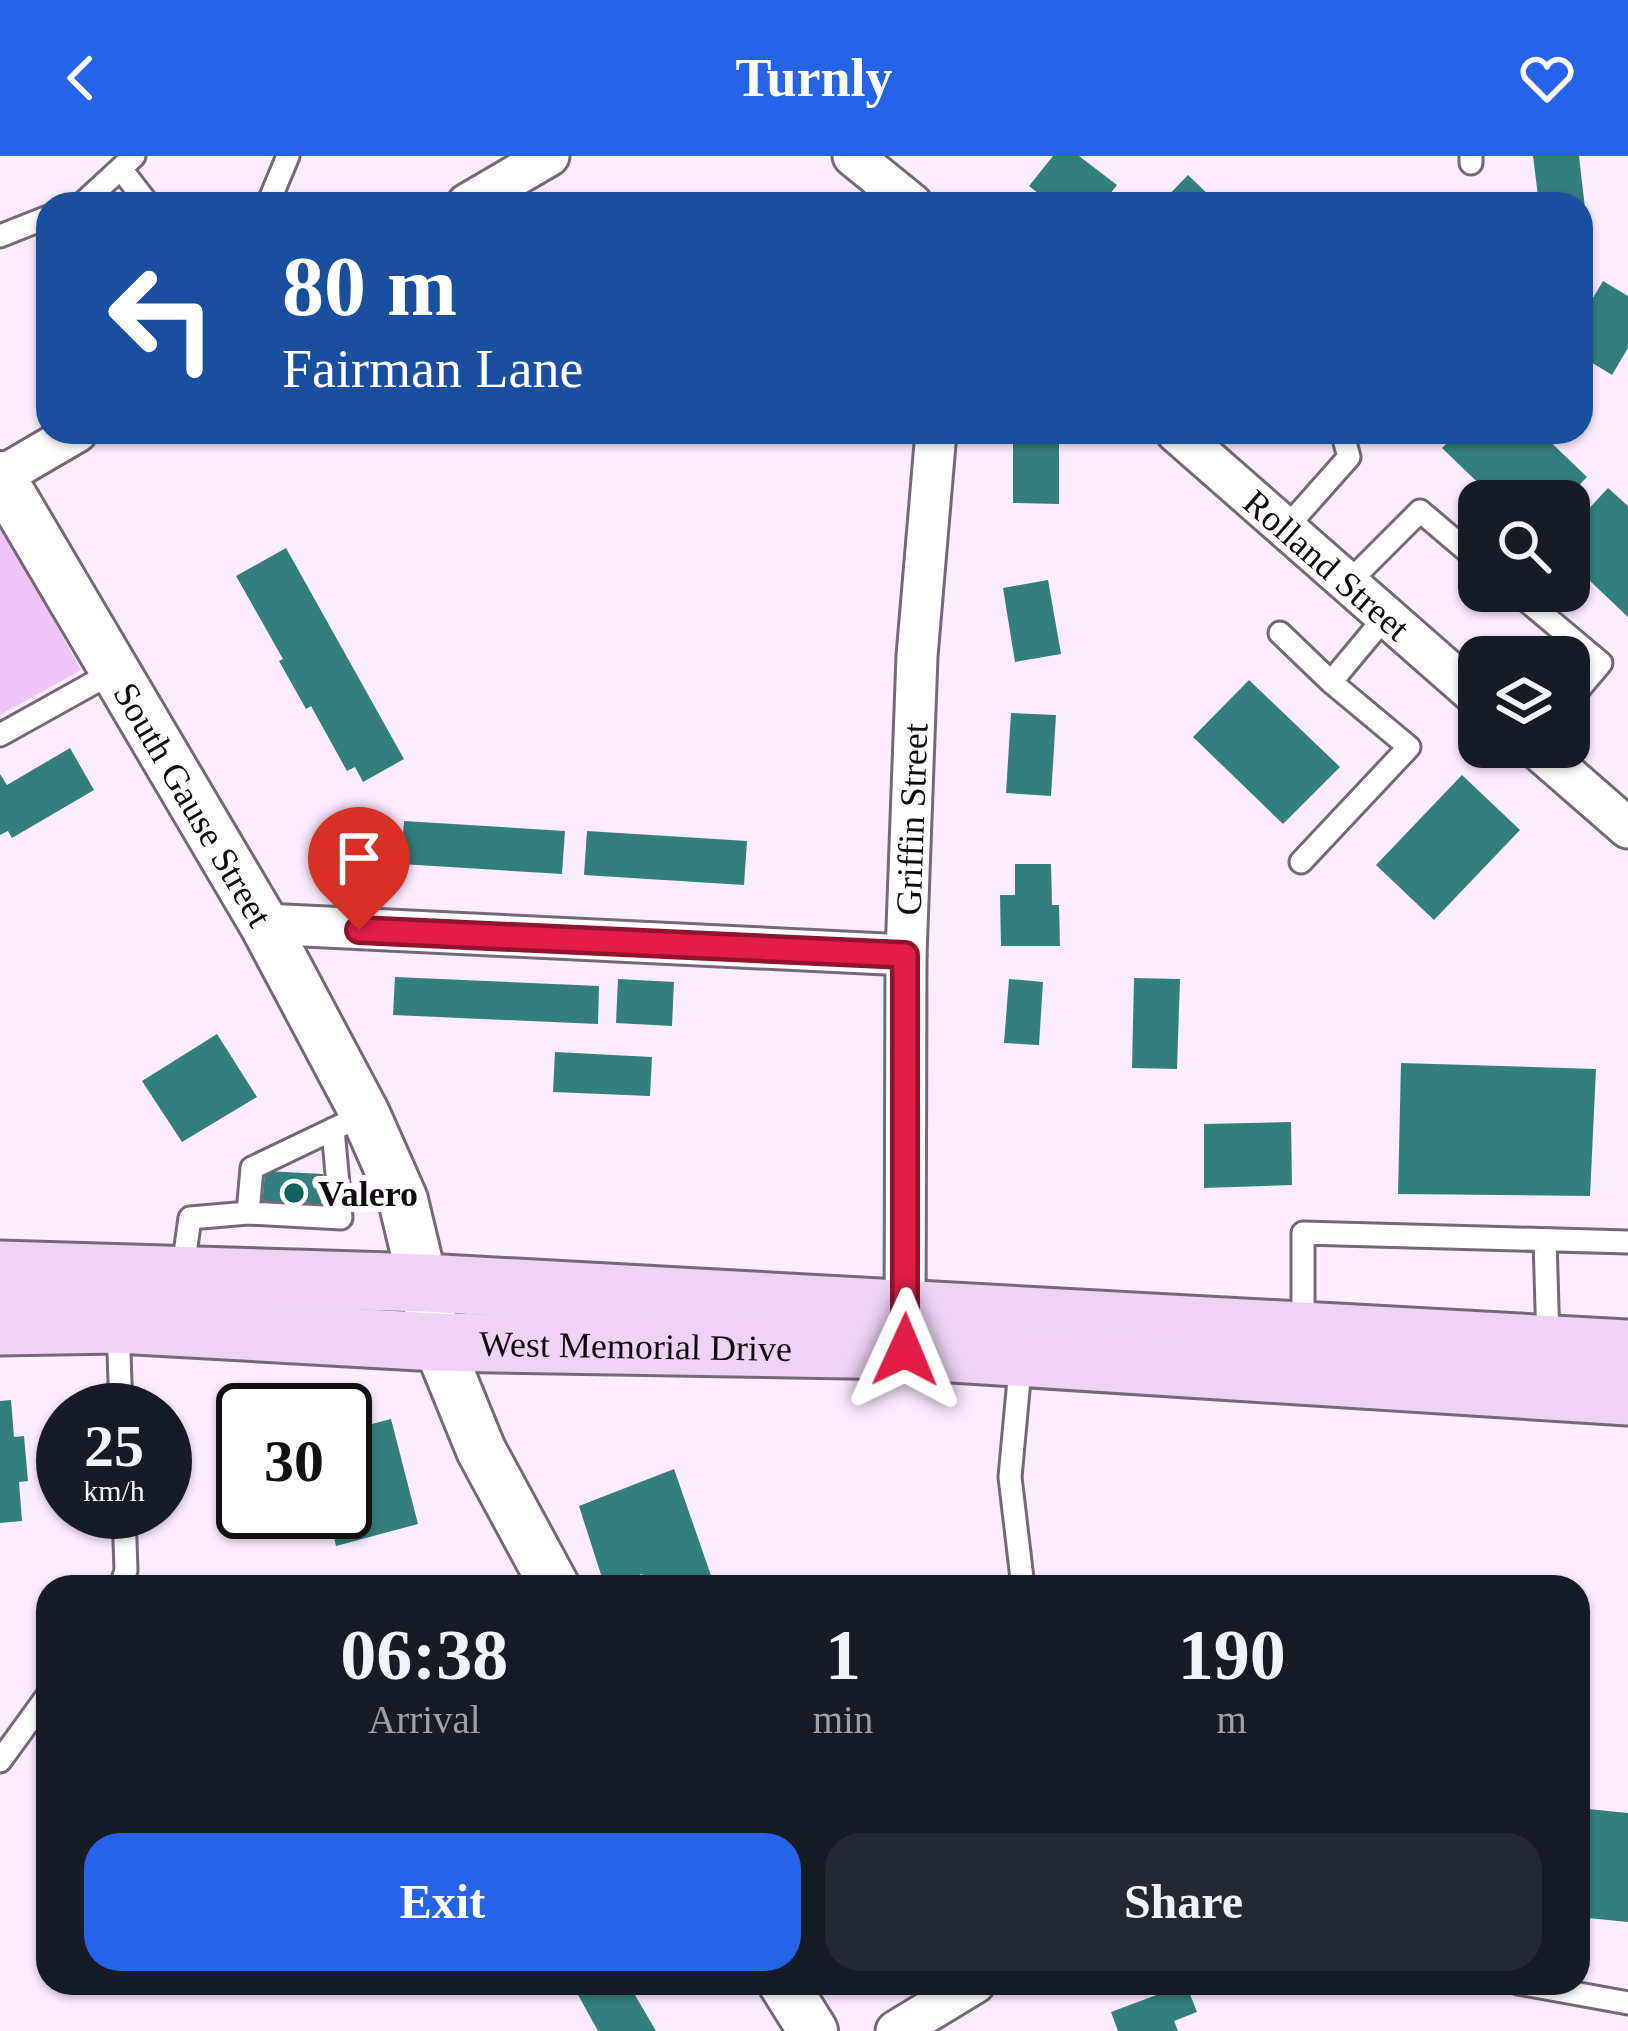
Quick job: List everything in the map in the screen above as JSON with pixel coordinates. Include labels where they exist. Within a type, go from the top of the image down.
[{"type":"main road","name":"West Memorial Drive","points":[[0,1270],[424,1283],[905,1330],[1021,1357],[1628,1396]]},
{"type":"main road","name":"West Memorial Drive","points":[[0,1326],[118,1324],[437,1342],[905,1330],[1303,1332],[1628,1349]]},
{"type":"street","points":[[488,192],[550,156]]},
{"type":"street","points":[[853,156],[898,192]]},
{"type":"street","points":[[0,476],[56,444]]},
{"type":"street","name":"Griffin Street","points":[[905,1330],[905,955],[917,656],[935,444]]},
{"type":"street","name":"Rolland Street","points":[[1190,444],[1458,679]]},
{"type":"street","name":"South Gause Street","points":[[0,476],[264,924],[349,1122],[403,1200],[437,1342],[481,1450],[549,1575]]},
{"type":"street","points":[[1559,768],[1628,828]]},
{"type":"street","points":[[264,924],[905,955]]},
{"type":"street","points":[[790,1995],[813,2031]]},
{"type":"street","points":[[896,2031],[955,1995]]},
{"type":"lane","points":[[273,192],[288,156]]},
{"type":"lane","points":[[95,192],[128,163],[142,192]]},
{"type":"lane","points":[[0,236],[36,222]]},
{"type":"lane","points":[[1286,528],[1349,458],[1345,444]]},
{"type":"lane","points":[[1348,584],[1420,512],[1458,544]]},
{"type":"lane","points":[[1540,612],[1569,636]]},
{"type":"lane","points":[[1331,682],[1386,616]]},
{"type":"lane","points":[[1280,632],[1409,747],[1301,862]]},
{"type":"lane","points":[[1590,654],[1601,663],[1590,676]]},
{"type":"lane","points":[[0,735],[115,671]]},
{"type":"lane","points":[[248,1214],[252,1168],[349,1122]]},
{"type":"lane","points":[[182,1276],[190,1218],[248,1214],[340,1218],[349,1122]]},
{"type":"lane","points":[[1303,1332],[1303,1233],[1628,1242]]},
{"type":"lane","points":[[1545,1240],[1548,1345]]},
{"type":"lane","points":[[118,1324],[120,1383]]},
{"type":"lane","points":[[1021,1357],[1010,1477],[1022,1575]]},
{"type":"lane","points":[[125,1539],[125,1575]]},
{"type":"lane","points":[[0,1761],[36,1712]]},
{"type":"lane","points":[[1584,1995],[1628,2003]]},
{"type":"shaded area","points":[[0,524],[81,670],[0,715]]},
{"type":"building","points":[[1053,156],[1079,156],[1117,185],[1111,192],[1037,192],[1029,186]]},
{"type":"building","points":[[1533,156],[1579,156],[1583,192],[1538,192]]},
{"type":"building","points":[[1188,175],[1206,192],[1172,192]]},
{"type":"building","points":[[1603,281],[1628,296],[1628,348],[1612,375],[1593,363],[1593,298]]},
{"type":"building","points":[[1013,444],[1059,444],[1059,504],[1013,503]]},
{"type":"building","points":[[1446,444],[1553,444],[1587,477],[1584,480],[1475,480],[1442,448]]},
{"type":"building","points":[[1608,488],[1628,506],[1628,617],[1590,581],[1590,507]]},
{"type":"building","points":[[286,548],[404,759],[363,782],[355,767],[347,771],[311,706],[306,709],[236,576]]},
{"type":"building","points":[[1048,580],[1061,654],[1015,662],[1003,588]]},
{"type":"building","points":[[1249,680],[1340,767],[1283,824],[1193,737]]},
{"type":"building","points":[[1011,713],[1056,715],[1051,796],[1006,793]]},
{"type":"building","points":[[70,748],[94,790],[12,838],[8,831],[0,835],[0,774],[7,785]]},
{"type":"building","points":[[1462,775],[1520,830],[1434,920],[1376,865]]},
{"type":"building","points":[[404,821],[565,831],[562,874],[401,864]]},
{"type":"building","points":[[587,831],[747,841],[744,885],[584,875]]},
{"type":"building","points":[[1015,864],[1051,864],[1060,946],[1001,946],[1000,895],[1015,895]]},
{"type":"building","points":[[395,977],[599,986],[598,1024],[393,1015]]},
{"type":"building","points":[[1134,978],[1180,979],[1177,1069],[1132,1068]]},
{"type":"building","points":[[618,979],[674,982],[672,1026],[616,1023]]},
{"type":"building","points":[[1009,979],[1043,982],[1039,1045],[1004,1043]]},
{"type":"building","points":[[217,1034],[257,1097],[182,1142],[142,1081]]},
{"type":"building","points":[[555,1052],[652,1057],[650,1096],[553,1092]]},
{"type":"building","points":[[1401,1063],[1596,1069],[1590,1196],[1398,1194]]},
{"type":"building","points":[[1291,1122],[1292,1185],[1204,1188],[1204,1124]]},
{"type":"building","points":[[265,1171],[323,1174],[321,1211],[262,1209]]},
{"type":"building","points":[[11,1400],[14,1437],[24,1436],[28,1481],[19,1482],[22,1521],[0,1523],[0,1401]]},
{"type":"building","points":[[391,1419],[418,1524],[372,1536],[372,1424]]},
{"type":"building","points":[[674,1469],[711,1575],[601,1575],[579,1506]]},
{"type":"building","points":[[334,1539],[362,1539],[336,1546]]},
{"type":"building","points":[[1590,1809],[1628,1813],[1628,1922],[1590,1918]]},
{"type":"building","points":[[578,1995],[635,1995],[656,2031],[598,2031]]},
{"type":"building","points":[[1157,1995],[1190,1995],[1197,2012],[1174,2021],[1178,2031],[1118,2031],[1111,2012]]},
{"type":"place","name":"Valero","points":[[294,1193]]},
{"type":"route","points":[[359,930],[905,955],[905,1350]]}]
